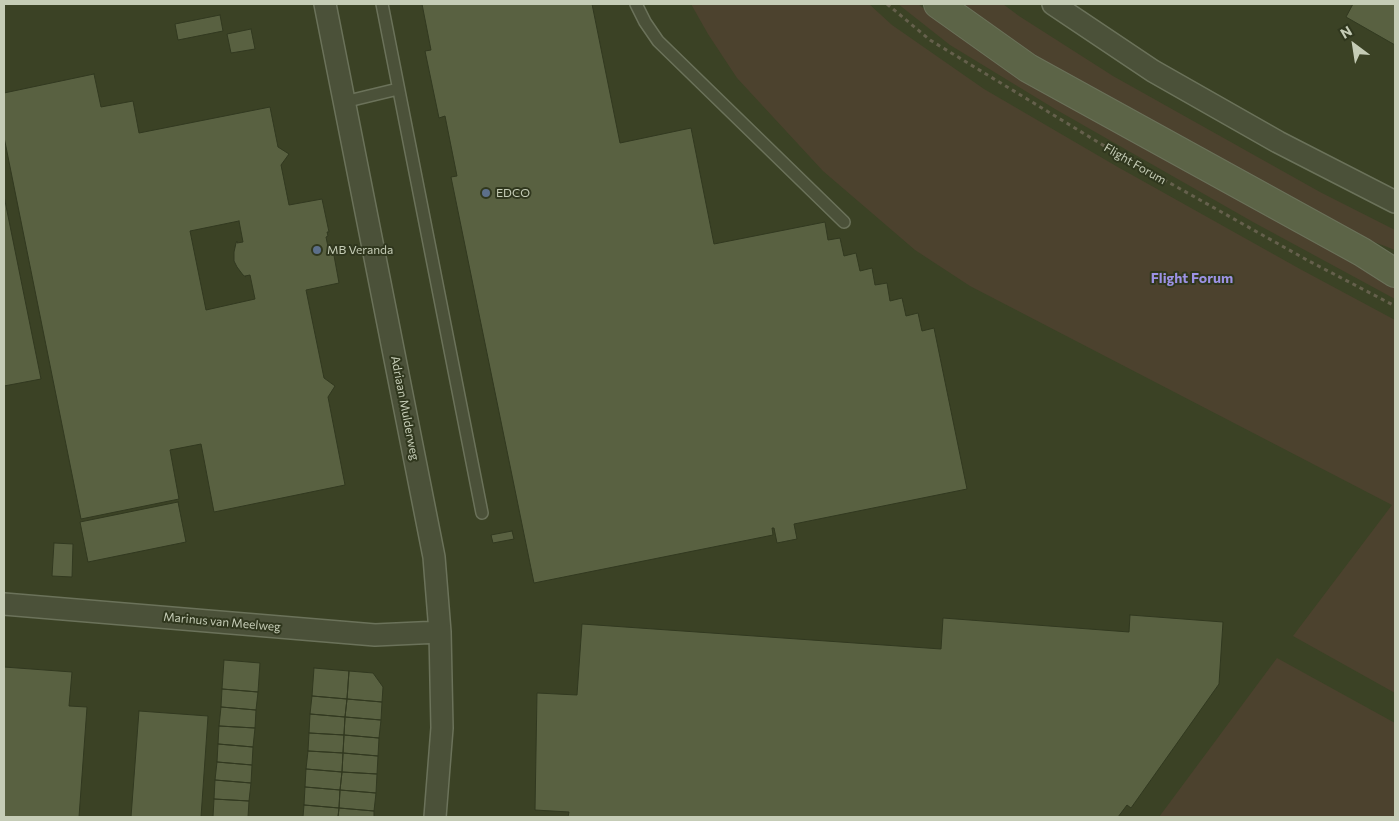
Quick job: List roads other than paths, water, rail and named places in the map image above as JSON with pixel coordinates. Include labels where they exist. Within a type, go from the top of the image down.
[{"type":"main road","points":[[938,4],[1028,68],[1362,252],[1395,273]]},
{"type":"main road","points":[[1362,252],[1395,257]]},
{"type":"street","name":"Adriaan Mulderweg","points":[[325,4],[434,557],[440,632],[442,728],[435,817]]},
{"type":"street","points":[[1053,4],[1161,75],[1278,142],[1395,202]]},
{"type":"street","name":"Marinus van Meelweg","points":[[4,604],[375,635],[440,632]]},
{"type":"lane","points":[[382,4],[482,513]]},
{"type":"lane","points":[[636,4],[637,9],[658,41],[844,222]]},
{"type":"lane","points":[[344,102],[398,89]]},
{"type":"place","name":"EDCO","points":[[486,193]]},
{"type":"place","name":"MB Veranda","points":[[317,250]]},
{"type":"district","name":"Flight Forum","points":[[1192,278]]}]
